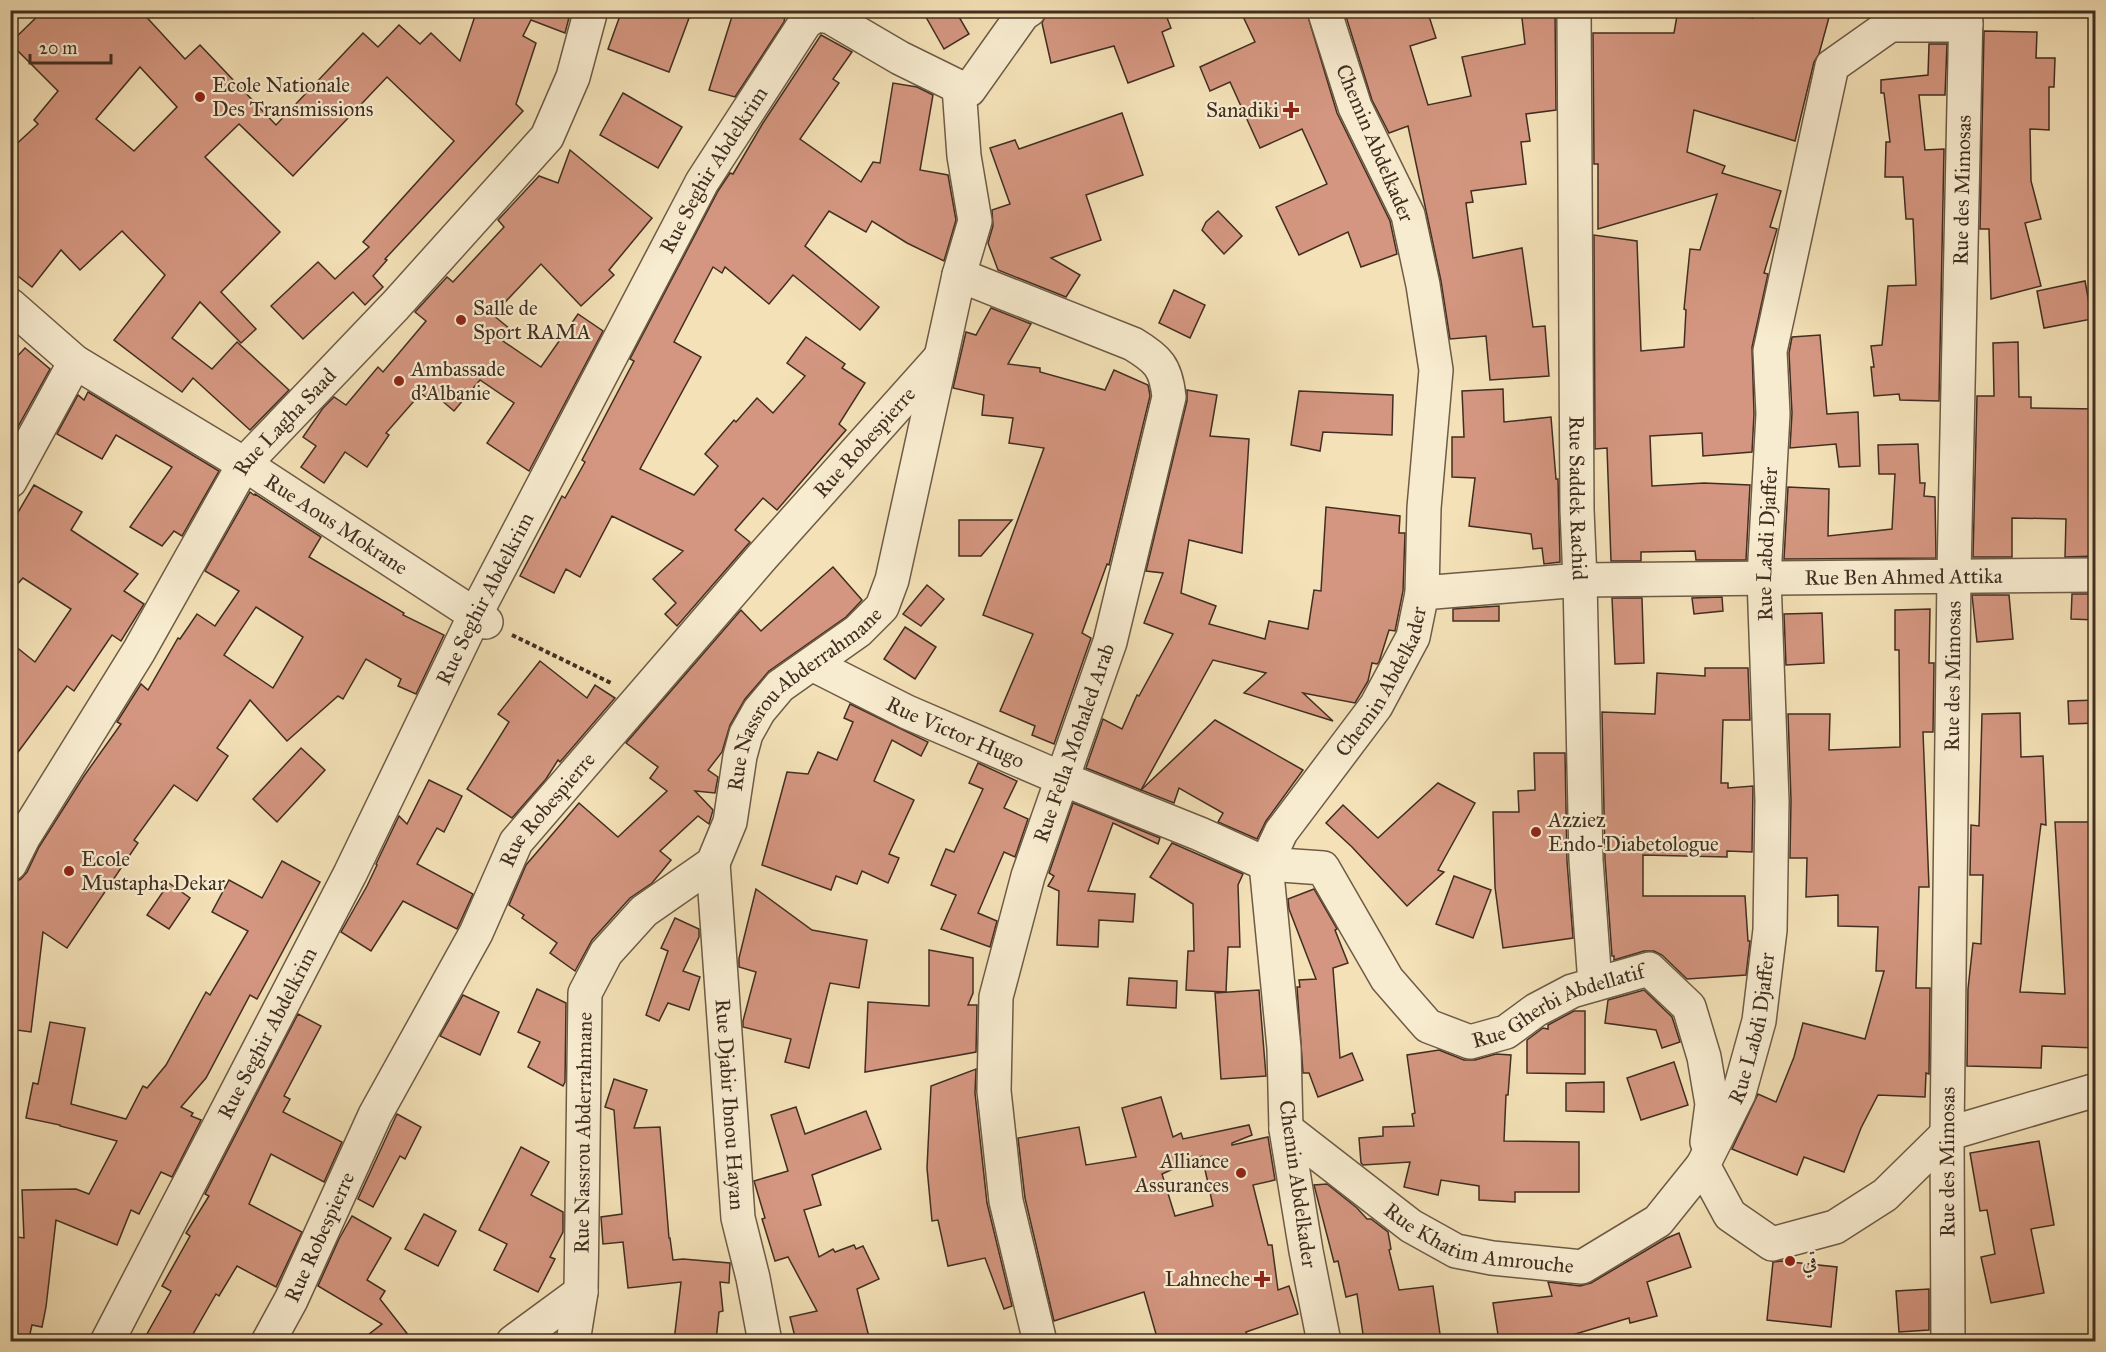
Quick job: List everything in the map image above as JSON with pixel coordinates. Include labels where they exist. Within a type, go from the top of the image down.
[{"type":"street","name":"Rue Lagha Saad","points":[[10,864],[139,651],[244,464],[395,306],[547,137],[573,77],[591,10]]},
{"type":"street","points":[[959,87],[969,90],[1023,14],[1029,10]]},
{"type":"street","name":"Chemin Abdelkader","points":[[1324,10],[1355,107],[1408,215],[1423,285],[1436,370],[1424,508],[1422,593],[1413,637],[1376,706],[1281,832],[1266,864],[1284,1048],[1286,1129],[1324,1341]]},
{"type":"street","name":"Rue Saddek Rachid","points":[[1574,10],[1576,510],[1580,580],[1586,860],[1595,984]]},
{"type":"street","name":"Rue Seghir Abdelkrim","points":[[108,1341],[350,874],[702,182],[805,23],[816,15],[830,17],[900,58],[959,87]]},
{"type":"street","name":"Rue des Mimosas","points":[[1948,1341],[1947,1134],[1954,575],[1966,18]]},
{"type":"street","name":"Rue Labdi Djaffer","points":[[1703,1165],[1739,1093],[1756,1032],[1770,930],[1772,801],[1764,578],[1773,414],[1770,351],[1832,66],[1890,25],[1966,18]]},
{"type":"street","name":"Rue Nassrou Abderrahmane","points":[[573,1341],[581,1292],[585,993],[606,953],[644,911],[713,863],[729,822],[746,734],[759,711],[780,686],[858,631],[882,607],[892,580],[959,275],[975,221],[964,156],[959,87]]},
{"type":"street","name":"Rue Fella Mohaled Arab","points":[[959,275],[1132,344],[1149,354],[1161,366],[1167,380],[1169,397],[1110,642],[1028,876],[996,997],[994,1091],[1006,1201],[1040,1341]]},
{"type":"street","name":"Rue Aous Mokrane","points":[[10,305],[75,362],[244,464],[481,618]]},
{"type":"street","name":"Rue Robespierre","points":[[268,1341],[291,1300],[375,1115],[476,933],[516,842],[770,548],[943,356]]},
{"type":"street","points":[[10,481],[75,362]]},
{"type":"street","name":"Rue Ben Ahmed Attika","points":[[1422,593],[1580,580],[2096,574]]},
{"type":"street","name":"Rue Victor Hugo","points":[[812,664],[907,712],[1063,779],[1200,834],[1266,864]]},
{"type":"street","name":"Rue Djabir Ibnou Hayan","points":[[713,863],[738,1218],[765,1341]]},
{"type":"street","name":"Rue Gherbi Abdellatif","points":[[1266,864],[1323,868],[1387,979],[1428,1026],[1470,1042],[1506,1032],[1536,1010],[1572,991],[1649,969],[1689,1007],[1704,1057],[1712,1104],[1703,1165]]},
{"type":"street","points":[[1703,1165],[1730,1215],[1772,1244],[1835,1227],[1885,1195],[1947,1134],[2096,1090]]},
{"type":"street","name":"Rue Khatim Amrouche","points":[[1286,1129],[1411,1226],[1456,1251],[1492,1258],[1582,1267],[1658,1221],[1703,1165]]},
{"type":"street","points":[[513,1341],[581,1292]]},
{"type":"path","points":[[481,618],[640,698]]},
{"type":"building","points":[[44,10],[140,10],[185,59],[200,45],[276,125],[363,33],[378,47],[399,25],[420,44],[431,33],[460,61],[477,10],[571,10],[565,33],[531,20],[523,36],[536,43],[516,104],[523,111],[385,259],[387,260],[373,276],[383,287],[365,305],[353,292],[303,339],[271,306],[318,262],[335,279],[369,247],[363,242],[454,141],[387,77],[293,176],[239,124],[205,157],[280,232],[221,292],[256,329],[241,343],[200,302],[172,338],[212,369],[237,342],[289,390],[250,430],[193,378],[182,392],[114,340],[165,275],[122,231],[80,270],[61,250],[32,287],[10,270],[10,150],[38,124],[34,120],[58,91],[10,43]],"holes":[[[140,67],[177,107],[134,151],[96,119]]]},
{"type":"building","points":[[622,10],[692,10],[669,72],[608,49]]},
{"type":"building","points":[[734,10],[786,10],[784,22],[735,97],[709,90]]},
{"type":"building","points":[[922,10],[955,10],[969,34],[944,49]]},
{"type":"building","points":[[1056,10],[1164,10],[1171,28],[1162,32],[1174,66],[1128,83],[1114,46],[1051,63],[1042,23],[1046,15]]},
{"type":"building","name":"Sanadiki","points":[[1240,10],[1306,10],[1337,113],[1390,221],[1397,254],[1361,267],[1348,232],[1299,255],[1276,207],[1327,184],[1302,129],[1260,148],[1230,82],[1210,91],[1200,67],[1255,42]]},
{"type":"building","points":[[1344,10],[1427,10],[1436,38],[1410,46],[1428,105],[1471,96],[1462,57],[1525,44],[1521,10],[1555,10],[1556,110],[1526,114],[1530,141],[1521,142],[1526,184],[1471,191],[1473,202],[1466,203],[1473,258],[1522,248],[1533,327],[1545,326],[1549,376],[1490,380],[1486,336],[1450,339],[1441,281],[1408,126],[1389,133],[1372,100]]},
{"type":"building","points":[[1678,10],[1707,10],[1753,18],[1752,10],[1831,10],[1819,54],[1814,62],[1795,141],[1694,110],[1687,152],[1725,166],[1722,173],[1781,191],[1770,227],[1777,229],[1764,273],[1768,274],[1752,347],[1754,414],[1752,452],[1703,456],[1702,433],[1650,436],[1652,486],[1704,483],[1750,485],[1746,560],[1696,560],[1695,551],[1641,552],[1641,561],[1611,561],[1607,448],[1595,449],[1594,235],[1637,241],[1641,351],[1684,347],[1686,310],[1684,309],[1690,249],[1700,250],[1717,194],[1598,229],[1598,164],[1594,164],[1593,33],[1674,33]]},
{"type":"building","points":[[1984,31],[2037,32],[2036,58],[2055,58],[2054,87],[2049,87],[2049,130],[2030,129],[2031,181],[2041,219],[2025,223],[2041,286],[1991,299],[1989,229],[1980,229]]},
{"type":"building","points":[[821,35],[852,52],[833,79],[839,83],[800,139],[861,182],[873,162],[880,163],[893,83],[917,87],[933,95],[920,170],[948,175],[956,220],[944,261],[907,243],[872,221],[866,232],[829,211],[805,246],[879,307],[860,330],[793,275],[769,304],[725,267],[722,273],[713,267],[674,342],[701,357],[640,469],[694,495],[718,466],[705,454],[734,420],[736,422],[757,398],[773,413],[805,376],[787,363],[806,337],[845,364],[842,368],[865,383],[839,424],[846,430],[777,510],[763,498],[735,530],[750,542],[677,626],[665,614],[676,603],[653,579],[683,551],[612,516],[580,577],[566,569],[554,593],[520,576],[562,496],[565,498],[585,462],[582,460],[634,361],[630,359],[718,191],[730,173],[733,174],[763,123]]},
{"type":"building","points":[[1929,44],[1947,44],[1945,95],[1919,95],[1925,150],[1944,149],[1939,401],[1900,400],[1899,394],[1874,396],[1871,367],[1874,367],[1871,346],[1882,345],[1888,286],[1916,285],[1913,219],[1906,219],[1903,177],[1885,177],[1886,142],[1890,142],[1884,93],[1881,93],[1881,80],[1928,75]]},
{"type":"building","points":[[623,93],[682,127],[658,168],[600,135]]},
{"type":"building","points":[[1122,113],[1143,175],[1086,195],[1101,240],[1051,258],[1080,275],[1066,297],[998,270],[988,243],[993,226],[992,210],[1010,204],[990,148],[1015,140],[1019,149]]},
{"type":"building","points":[[570,150],[652,218],[609,270],[614,275],[581,306],[541,264],[493,315],[510,329],[503,341],[541,367],[578,314],[603,331],[529,471],[487,443],[514,403],[480,380],[454,411],[433,393],[428,399],[421,393],[386,433],[389,435],[367,467],[345,452],[324,483],[301,467],[316,446],[303,437],[323,408],[334,397],[346,405],[378,367],[383,372],[426,321],[415,312],[447,277],[453,282],[504,227],[498,220],[539,176],[558,183]]},
{"type":"building","points":[[1218,211],[1242,236],[1224,254],[1202,230],[1206,222]]},
{"type":"building","points":[[2085,281],[2092,319],[2044,328],[2037,291]]},
{"type":"building","points":[[1174,290],[1205,305],[1190,338],[1159,323]]},
{"type":"building","points":[[991,308],[1031,324],[1008,364],[1040,368],[1040,372],[1105,390],[1114,370],[1148,385],[1150,396],[1109,565],[1107,564],[1082,633],[1091,638],[1054,744],[1032,735],[1035,726],[1000,711],[1033,634],[983,615],[1044,448],[1009,443],[1013,418],[982,415],[984,395],[953,388],[966,332],[976,335]]},
{"type":"building","points":[[1820,335],[1827,414],[1858,412],[1860,466],[1839,467],[1836,444],[1790,448],[1792,413],[1789,353],[1792,337]]},
{"type":"building","points":[[2018,342],[2019,397],[2031,397],[2031,408],[2096,409],[2096,556],[2065,557],[2066,519],[2012,518],[2012,557],[1973,557],[1977,396],[1994,396],[1993,343]]},
{"type":"building","points":[[25,348],[50,369],[10,441],[10,364]]},
{"type":"building","points":[[1503,389],[1504,422],[1551,417],[1556,479],[1558,479],[1560,562],[1544,564],[1542,548],[1533,549],[1531,534],[1469,526],[1475,478],[1452,477],[1452,437],[1464,437],[1462,391]]},
{"type":"building","points":[[1187,390],[1217,395],[1210,436],[1249,439],[1242,553],[1189,540],[1181,593],[1216,606],[1209,624],[1265,639],[1269,621],[1308,629],[1314,590],[1321,591],[1326,507],[1400,516],[1399,533],[1405,533],[1403,591],[1395,631],[1389,630],[1379,662],[1372,663],[1368,681],[1355,703],[1303,693],[1333,721],[1244,693],[1266,673],[1213,660],[1141,790],[1086,768],[1103,719],[1122,729],[1137,695],[1139,696],[1173,634],[1144,623],[1163,573],[1146,571],[1187,401]]},
{"type":"building","points":[[1299,391],[1393,395],[1392,435],[1323,432],[1320,451],[1291,445]]},
{"type":"building","points":[[88,392],[219,471],[182,536],[174,531],[162,546],[130,527],[172,467],[116,435],[102,459],[57,434],[78,395],[84,400]]},
{"type":"building","points":[[1918,444],[1920,483],[1925,483],[1924,496],[1935,497],[1936,558],[1784,559],[1788,487],[1829,489],[1828,536],[1892,529],[1895,474],[1879,474],[1878,445]]},
{"type":"building","points":[[34,485],[82,512],[71,530],[138,574],[124,591],[144,604],[121,641],[112,635],[74,691],[67,686],[10,763],[10,642],[35,662],[71,609],[23,578],[10,592],[10,526]]},
{"type":"building","points":[[250,492],[321,537],[309,557],[404,613],[403,615],[444,635],[416,694],[398,686],[401,679],[366,659],[343,699],[338,696],[287,741],[250,700],[217,748],[228,756],[197,801],[174,785],[134,840],[138,843],[67,948],[43,932],[31,1032],[10,1029],[10,885],[21,879],[27,872],[39,847],[84,776],[121,724],[117,722],[141,684],[148,690],[178,638],[180,639],[197,614],[215,626],[239,591],[205,571]],"holes":[[[256,607],[303,637],[273,688],[224,655]]]},
{"type":"building","points":[[959,520],[1012,520],[981,556],[959,556]]},
{"type":"building","points":[[833,567],[862,600],[846,617],[769,671],[745,699],[730,725],[722,752],[708,770],[718,777],[715,793],[695,791],[713,810],[709,824],[698,816],[660,851],[671,860],[652,883],[630,898],[592,940],[575,971],[550,953],[557,943],[522,918],[524,915],[509,905],[526,865],[579,803],[618,837],[667,791],[650,778],[658,767],[626,743],[741,610],[761,631]]},
{"type":"building","points":[[927,585],[944,599],[921,626],[903,614]]},
{"type":"building","points":[[2072,594],[2096,594],[2096,620],[2071,619]]},
{"type":"building","points":[[1972,595],[2009,595],[2013,639],[1977,642]]},
{"type":"building","points":[[1722,597],[1723,611],[1694,614],[1692,598]]},
{"type":"building","points":[[1612,598],[1642,598],[1644,663],[1615,664]]},
{"type":"building","points":[[1499,606],[1499,621],[1453,621],[1453,609]]},
{"type":"building","points":[[1930,609],[1929,663],[1934,663],[1933,732],[1923,732],[1929,887],[1919,887],[1916,988],[1930,988],[1929,1074],[1926,1073],[1925,1097],[1878,1095],[1861,1128],[1844,1172],[1804,1157],[1797,1175],[1732,1149],[1758,1094],[1776,1102],[1794,1057],[1803,1023],[1865,1039],[1884,971],[1876,971],[1878,927],[1838,926],[1838,895],[1806,897],[1807,858],[1790,858],[1791,800],[1788,714],[1830,714],[1829,750],[1900,747],[1899,650],[1895,650],[1895,610]]},
{"type":"building","points":[[1822,613],[1824,663],[1786,665],[1784,614]]},
{"type":"building","points":[[905,627],[936,647],[915,679],[884,659]]},
{"type":"building","points":[[540,661],[587,698],[595,685],[615,698],[560,762],[558,760],[546,779],[512,818],[467,789],[509,722],[498,714]]},
{"type":"building","points":[[1705,668],[1748,668],[1750,720],[1723,720],[1721,783],[1728,783],[1728,788],[1753,786],[1752,852],[1727,851],[1727,857],[1643,855],[1643,896],[1745,896],[1748,941],[1750,941],[1746,975],[1687,979],[1662,955],[1654,951],[1644,951],[1614,960],[1612,956],[1605,859],[1602,712],[1655,714],[1657,673],[1705,676]]},
{"type":"building","points":[[2096,700],[2096,723],[2069,724],[2068,701]]},
{"type":"building","points":[[850,704],[928,742],[921,756],[892,740],[874,781],[914,800],[889,854],[899,858],[888,883],[862,871],[857,884],[836,876],[831,890],[762,865],[787,772],[808,774],[818,752],[837,760],[853,722],[844,718]]},
{"type":"building","points":[[2020,713],[2021,757],[2043,756],[2046,825],[2041,824],[2020,992],[2065,994],[2055,822],[2096,822],[2096,1048],[2042,1046],[2041,1068],[1967,1066],[1968,989],[1973,943],[1981,944],[1983,875],[1970,875],[1971,825],[1979,826],[1982,714]]},
{"type":"building","points":[[1215,720],[1303,770],[1266,821],[1257,839],[1218,822],[1223,813],[1179,788],[1174,803],[1141,790]]},
{"type":"building","points":[[301,748],[325,770],[277,822],[253,799]]},
{"type":"building","points":[[1534,753],[1565,753],[1567,861],[1573,938],[1503,948],[1495,887],[1493,812],[1519,812],[1518,791],[1535,790]]},
{"type":"building","points":[[978,763],[1017,781],[1004,808],[1028,819],[1015,857],[1004,852],[978,913],[997,921],[990,947],[941,929],[956,895],[931,885],[946,849],[954,852],[983,789],[969,783]]},
{"type":"building","points":[[429,780],[462,796],[444,832],[437,828],[417,864],[473,894],[457,929],[403,901],[371,951],[341,932],[367,886],[399,816],[407,824]]},
{"type":"building","points":[[1438,783],[1475,803],[1438,870],[1444,872],[1407,906],[1352,847],[1326,823],[1343,805],[1378,838]]},
{"type":"building","points":[[1073,803],[1160,838],[1158,844],[1113,823],[1088,891],[1135,894],[1133,922],[1099,920],[1098,947],[1057,945],[1059,891],[1048,886],[1054,876],[1049,873]]},
{"type":"building","points":[[1172,843],[1243,874],[1238,885],[1240,947],[1228,947],[1226,992],[1186,990],[1188,951],[1194,951],[1193,904],[1150,877]]},
{"type":"building","points":[[282,861],[320,882],[257,999],[250,995],[206,1078],[181,1107],[193,1113],[191,1116],[201,1120],[172,1177],[161,1172],[139,1214],[131,1210],[117,1245],[56,1220],[42,1327],[32,1325],[29,1338],[10,1334],[10,1236],[24,1238],[22,1190],[76,1189],[89,1194],[117,1141],[26,1118],[33,1083],[38,1084],[50,1022],[85,1028],[71,1104],[126,1119],[143,1086],[147,1088],[166,1065],[206,992],[210,995],[248,931],[212,912],[229,880],[262,898]]},
{"type":"building","points":[[1454,876],[1491,890],[1473,938],[1436,924]]},
{"type":"building","points":[[169,883],[190,898],[169,929],[147,915]]},
{"type":"building","points":[[756,889],[812,930],[867,940],[859,988],[830,983],[809,1068],[785,1062],[791,1039],[743,1027],[756,972],[739,967],[739,958]]},
{"type":"building","points":[[1314,889],[1337,929],[1335,930],[1348,963],[1333,968],[1340,1058],[1352,1053],[1363,1080],[1318,1097],[1309,1073],[1303,1073],[1297,987],[1300,987],[1299,980],[1316,979],[1289,909],[1288,899]]},
{"type":"building","points":[[675,918],[699,929],[699,937],[683,971],[700,977],[689,1010],[668,1003],[659,1021],[646,1015],[668,951],[661,948]]},
{"type":"building","points":[[929,950],[973,958],[973,993],[968,1005],[977,1005],[976,1052],[865,1072],[868,1002],[929,1006]]},
{"type":"building","points":[[1129,978],[1177,981],[1176,1008],[1127,1005]]},
{"type":"building","points":[[537,989],[566,1003],[565,1082],[563,1086],[528,1067],[540,1042],[518,1032]]},
{"type":"building","points":[[1259,990],[1266,1076],[1221,1079],[1215,993]]},
{"type":"building","points":[[1644,990],[1672,1017],[1680,1042],[1662,1048],[1656,1030],[1605,1023],[1608,1000]]},
{"type":"building","points":[[463,995],[499,1012],[480,1055],[440,1036]]},
{"type":"building","points":[[1574,1011],[1585,1011],[1585,1074],[1527,1073],[1527,1040],[1543,1028],[1548,1029],[1548,1025]]},
{"type":"building","points":[[298,1014],[321,1026],[284,1096],[290,1099],[283,1112],[342,1142],[324,1182],[271,1154],[249,1204],[302,1232],[276,1287],[237,1266],[219,1296],[216,1294],[189,1341],[143,1341],[171,1291],[162,1286],[190,1236],[186,1233],[209,1196],[205,1194]]},
{"type":"building","points":[[1439,1050],[1464,1060],[1475,1060],[1496,1054],[1511,1055],[1504,1141],[1579,1142],[1579,1192],[1515,1192],[1515,1202],[1479,1200],[1479,1186],[1441,1180],[1438,1195],[1404,1187],[1410,1162],[1363,1165],[1361,1163],[1359,1138],[1383,1136],[1383,1127],[1414,1126],[1412,1114],[1415,1113],[1407,1055]]},
{"type":"building","points":[[1674,1062],[1688,1105],[1641,1120],[1627,1078]]},
{"type":"building","points":[[976,1069],[975,1093],[987,1203],[1012,1306],[1004,1309],[985,1258],[948,1266],[938,1220],[932,1221],[927,1168],[931,1086]]},
{"type":"building","points":[[614,1079],[647,1090],[634,1128],[660,1127],[669,1238],[673,1260],[730,1263],[729,1283],[720,1282],[723,1311],[719,1312],[716,1341],[674,1341],[681,1282],[628,1288],[623,1242],[603,1244],[601,1217],[622,1214],[614,1110],[605,1107]]},
{"type":"building","points":[[1604,1082],[1604,1112],[1566,1111],[1566,1083]]},
{"type":"building","points":[[1161,1097],[1173,1137],[1181,1133],[1183,1139],[1249,1125],[1252,1135],[1232,1145],[1268,1137],[1275,1180],[1253,1185],[1268,1245],[1272,1245],[1278,1290],[1289,1286],[1298,1314],[1246,1332],[1249,1341],[1158,1341],[1144,1292],[1054,1321],[1025,1198],[1018,1138],[1079,1127],[1086,1165],[1136,1157],[1122,1108]],"holes":[[[1202,1156],[1213,1206],[1175,1216],[1162,1174]]]},
{"type":"building","points":[[796,1107],[805,1134],[866,1111],[881,1149],[812,1175],[821,1205],[804,1210],[819,1257],[833,1249],[835,1252],[854,1245],[856,1249],[863,1246],[879,1279],[857,1289],[870,1341],[796,1341],[790,1317],[817,1311],[788,1257],[775,1261],[762,1219],[765,1218],[754,1181],[788,1171],[771,1115]]},
{"type":"building","points":[[397,1114],[421,1127],[405,1159],[400,1156],[373,1207],[358,1199]]},
{"type":"building","points":[[2039,1141],[2054,1225],[2031,1229],[2044,1293],[1991,1303],[1981,1257],[1995,1254],[1987,1210],[1980,1211],[1970,1153]]},
{"type":"building","points":[[521,1147],[549,1162],[531,1195],[563,1212],[563,1232],[550,1257],[555,1259],[538,1292],[494,1270],[507,1244],[479,1230]]},
{"type":"building","points":[[1327,1184],[1367,1219],[1371,1219],[1388,1232],[1391,1249],[1389,1250],[1399,1290],[1433,1286],[1441,1341],[1364,1341],[1357,1294],[1346,1297],[1338,1261],[1334,1262],[1314,1185]]},
{"type":"building","points":[[424,1214],[456,1231],[438,1266],[405,1249]]},
{"type":"building","points":[[352,1216],[391,1238],[367,1280],[385,1291],[380,1299],[413,1341],[360,1341],[382,1324],[318,1286]]},
{"type":"building","points":[[1679,1233],[1691,1267],[1647,1282],[1657,1316],[1630,1323],[1629,1318],[1552,1341],[1499,1341],[1493,1303],[1552,1296],[1548,1282],[1580,1286],[1591,1283]]},
{"type":"building","points":[[1773,1262],[1837,1267],[1831,1327],[1767,1320]]},
{"type":"building","points":[[1929,1289],[1929,1330],[1899,1332],[1896,1291]]},
{"type":"place","name":"Ecole Nationale Des Transmissions","points":[[200,97]]},
{"type":"place","name":"Sanadiki","points":[[1291,110]]},
{"type":"place","name":"Salle de Sport RAMA","points":[[461,320]]},
{"type":"place","name":"Ambassade d'Albanie","points":[[399,381]]},
{"type":"place","name":"Azziez Endo-Diabetologue","points":[[1536,832]]},
{"type":"place","name":"Ecole Mustapha Dekar","points":[[69,871]]},
{"type":"place","name":"Alliance Assurances","points":[[1241,1173]]},
{"type":"place","name":"قي","points":[[1790,1261]]},
{"type":"place","name":"Lahneche","points":[[1262,1279]]}]
